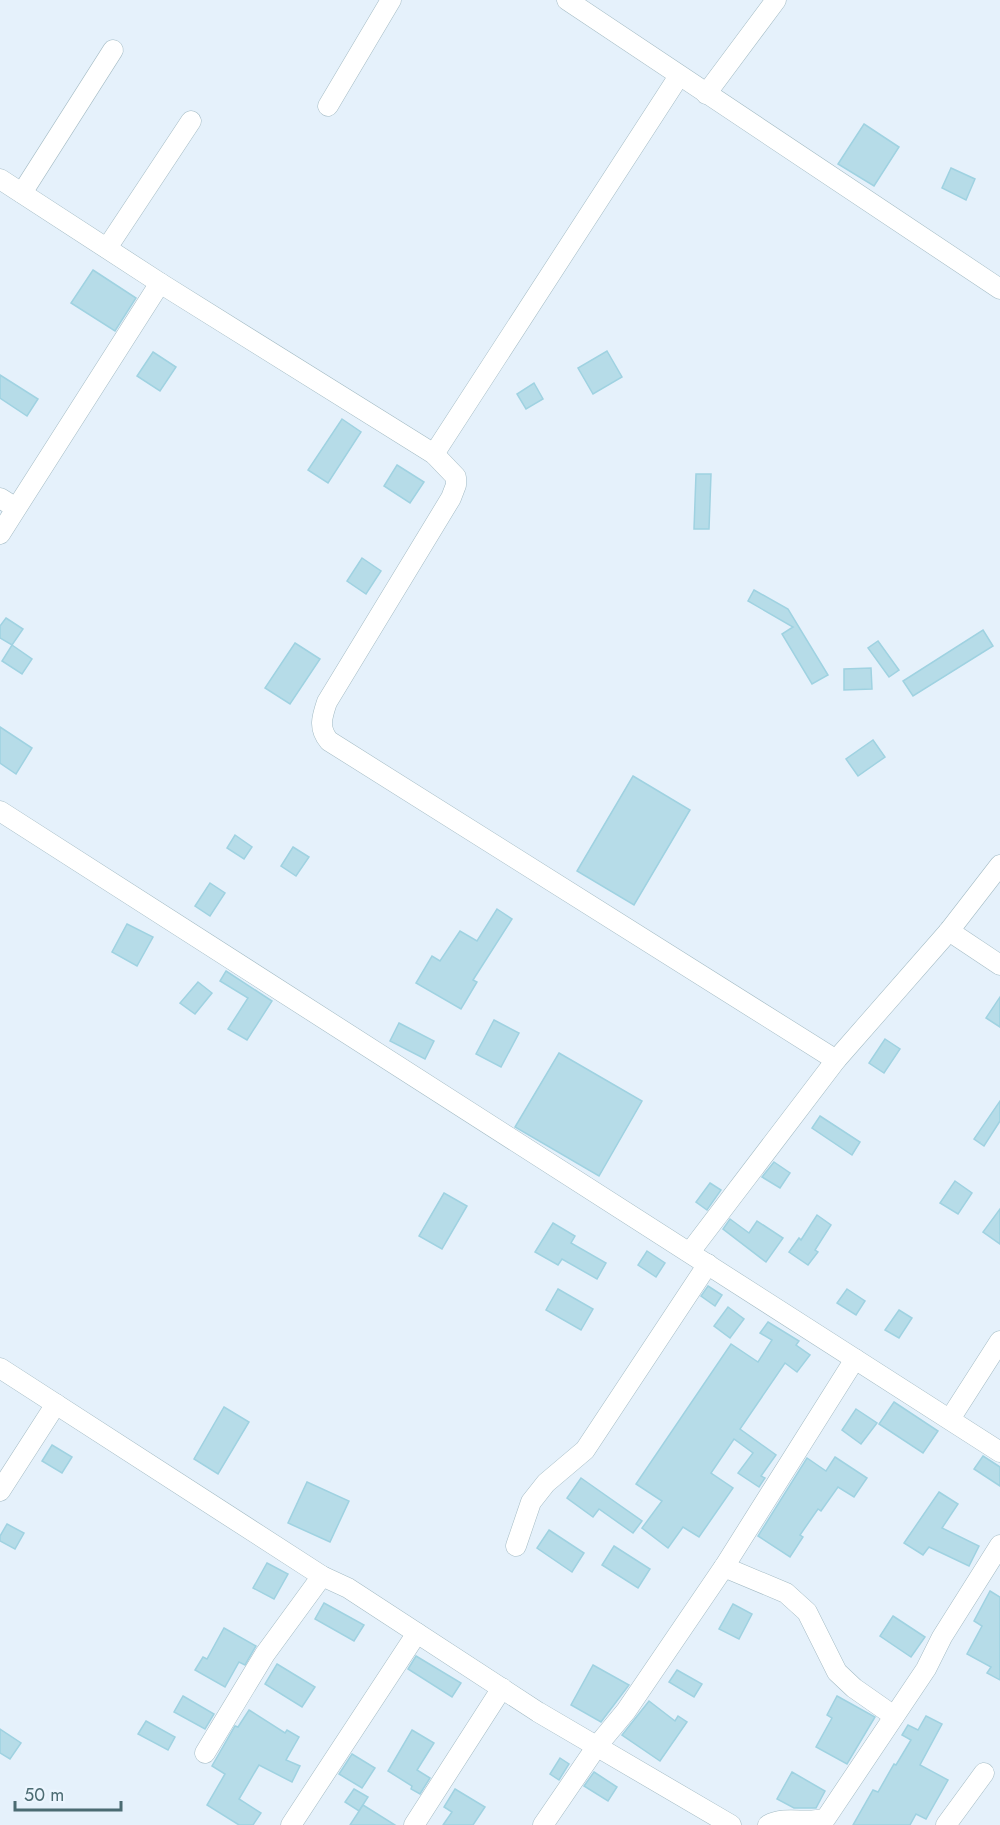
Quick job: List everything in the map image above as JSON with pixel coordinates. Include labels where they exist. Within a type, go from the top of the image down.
[{"type":"street","points":[[328,106],[391,0]]},
{"type":"street","points":[[567,0],[1000,289]]},
{"type":"street","points":[[706,94],[776,0]]},
{"type":"street","points":[[22,193],[113,50]]},
{"type":"street","points":[[434,454],[679,76]]},
{"type":"street","points":[[107,249],[191,120]]},
{"type":"street","points":[[0,179],[160,283],[434,454],[456,477],[456,485],[451,498],[327,702],[321,718],[323,734],[329,741],[836,1060]]},
{"type":"street","points":[[0,534],[8,503],[160,283]]},
{"type":"street","points":[[0,811],[1000,1452]]},
{"type":"street","points":[[690,1252],[836,1060],[949,931],[1000,865]]},
{"type":"street","points":[[949,931],[1000,965]]},
{"type":"street","points":[[516,1546],[531,1502],[546,1483],[585,1449],[708,1264]]},
{"type":"street","points":[[950,1419],[1000,1341]]},
{"type":"street","points":[[543,1825],[597,1746],[626,1711],[724,1567],[855,1359]]},
{"type":"street","points":[[0,1368],[322,1576],[348,1588],[502,1688],[731,1825]]},
{"type":"street","points":[[0,1491],[56,1404]]},
{"type":"street","points":[[768,1825],[777,1821],[812,1823],[826,1818],[926,1669],[942,1637],[1000,1545]]},
{"type":"street","points":[[724,1567],[786,1593],[807,1611],[837,1672],[854,1688],[894,1716]]},
{"type":"street","points":[[205,1753],[265,1654],[322,1576]]},
{"type":"street","points":[[291,1825],[417,1633]]},
{"type":"street","points":[[414,1825],[502,1688]]},
{"type":"street","points":[[946,1825],[984,1773]]},
{"type":"building","points":[[864,124],[899,147],[874,186],[838,164]]},
{"type":"building","points":[[951,168],[975,179],[966,200],[942,188]]},
{"type":"building","points":[[93,270],[136,298],[115,331],[71,303]]},
{"type":"building","points":[[607,351],[622,377],[593,394],[578,368]]},
{"type":"building","points":[[153,352],[176,367],[160,391],[137,376]]},
{"type":"building","points":[[0,375],[38,399],[27,416],[0,398]]},
{"type":"building","points":[[534,383],[543,399],[526,409],[517,394]]},
{"type":"building","points":[[342,419],[361,432],[328,483],[308,470]]},
{"type":"building","points":[[397,465],[424,482],[410,503],[384,486]]},
{"type":"building","points":[[696,474],[711,474],[709,529],[694,529]]},
{"type":"building","points":[[362,558],[381,571],[366,594],[347,581]]},
{"type":"building","points":[[754,590],[788,609],[828,675],[812,684],[782,634],[793,627],[748,601]]},
{"type":"building","points":[[6,618],[23,629],[12,645],[0,638],[0,626]]},
{"type":"building","points":[[983,630],[993,646],[913,696],[903,681]]},
{"type":"building","points":[[878,641],[899,670],[889,677],[868,648]]},
{"type":"building","points":[[295,643],[320,659],[290,704],[265,688]]},
{"type":"building","points":[[12,645],[32,659],[22,674],[2,661]]},
{"type":"building","points":[[871,668],[872,689],[844,690],[844,669]]},
{"type":"building","points":[[0,727],[32,748],[16,774],[0,763]]},
{"type":"building","points":[[873,740],[885,757],[858,776],[846,759]]},
{"type":"building","points":[[633,776],[690,810],[634,905],[577,871]]},
{"type":"building","points":[[235,835],[252,847],[244,859],[227,848]]},
{"type":"building","points":[[293,847],[309,857],[296,876],[281,866]]},
{"type":"building","points":[[210,883],[225,893],[210,916],[195,906]]},
{"type":"building","points":[[497,909],[512,919],[473,980],[477,982],[461,1009],[416,983],[432,956],[440,961],[460,931],[477,941]]},
{"type":"building","points":[[127,924],[153,937],[137,966],[112,952]]},
{"type":"building","points":[[226,971],[272,1001],[247,1040],[228,1029],[248,998],[220,981]]},
{"type":"building","points":[[198,982],[212,993],[195,1014],[180,1003]]},
{"type":"building","points":[[1000,997],[1000,1027],[986,1018]]},
{"type":"building","points":[[494,1020],[519,1033],[501,1067],[476,1054]]},
{"type":"building","points":[[399,1023],[434,1041],[425,1059],[390,1041]]},
{"type":"building","points":[[885,1039],[900,1049],[884,1073],[869,1063]]},
{"type":"building","points":[[559,1053],[642,1101],[599,1176],[515,1127]]},
{"type":"building","points":[[1000,1101],[1000,1121],[984,1146],[974,1139]]},
{"type":"building","points":[[820,1116],[860,1142],[852,1155],[812,1128]]},
{"type":"building","points":[[774,1162],[790,1173],[780,1188],[762,1177]]},
{"type":"building","points":[[955,1181],[972,1193],[958,1214],[940,1203]]},
{"type":"building","points":[[710,1183],[721,1190],[707,1210],[696,1202]]},
{"type":"building","points":[[444,1193],[467,1206],[442,1249],[419,1236]]},
{"type":"building","points":[[1000,1209],[1000,1244],[983,1232]]},
{"type":"building","points":[[817,1215],[831,1225],[815,1250],[818,1252],[808,1265],[789,1252],[799,1238],[801,1240]]},
{"type":"building","points":[[730,1219],[749,1233],[757,1221],[783,1238],[766,1262],[723,1229]]},
{"type":"building","points":[[553,1223],[575,1236],[571,1243],[606,1263],[597,1279],[562,1259],[558,1265],[535,1252]]},
{"type":"building","points":[[647,1251],[665,1263],[656,1277],[638,1265]]},
{"type":"building","points":[[708,1286],[722,1295],[715,1306],[701,1296]]},
{"type":"building","points":[[558,1289],[593,1309],[581,1330],[546,1310]]},
{"type":"building","points":[[847,1289],[865,1301],[856,1315],[837,1303]]},
{"type":"building","points":[[728,1307],[744,1319],[730,1338],[714,1326]]},
{"type":"building","points":[[899,1310],[912,1318],[899,1338],[885,1330]]},
{"type":"building","points":[[768,1322],[799,1341],[796,1345],[810,1355],[797,1372],[785,1363],[740,1429],[776,1455],[761,1476],[765,1478],[759,1487],[738,1473],[753,1453],[734,1439],[711,1473],[733,1488],[699,1537],[683,1527],[668,1548],[642,1528],[662,1501],[636,1484],[731,1344],[758,1362],[772,1340],[760,1333]]},
{"type":"building","points":[[894,1402],[938,1431],[923,1453],[879,1424]]},
{"type":"building","points":[[224,1407],[249,1422],[218,1474],[194,1459]]},
{"type":"building","points":[[856,1409],[877,1423],[861,1444],[842,1430]]},
{"type":"building","points":[[52,1445],[72,1457],[62,1473],[42,1461]]},
{"type":"building","points":[[983,1456],[1000,1467],[1000,1486],[974,1469]]},
{"type":"building","points":[[835,1457],[867,1478],[854,1497],[838,1487],[821,1511],[818,1509],[800,1535],[803,1537],[790,1557],[758,1536],[807,1458],[826,1471]]},
{"type":"building","points":[[581,1478],[642,1521],[633,1533],[599,1509],[593,1517],[567,1498]]},
{"type":"building","points":[[307,1482],[349,1501],[330,1542],[288,1523]]},
{"type":"building","points":[[939,1492],[958,1504],[942,1528],[979,1546],[969,1566],[929,1547],[923,1555],[904,1543]]},
{"type":"building","points":[[7,1524],[24,1533],[15,1549],[0,1541],[0,1536]]},
{"type":"building","points":[[549,1530],[584,1553],[572,1572],[537,1548]]},
{"type":"building","points":[[614,1546],[650,1569],[638,1588],[602,1565]]},
{"type":"building","points":[[267,1563],[288,1574],[274,1599],[253,1588]]},
{"type":"building","points":[[990,1591],[1000,1597],[1000,1680],[987,1673],[991,1667],[967,1654],[982,1626],[974,1621]]},
{"type":"building","points":[[324,1603],[364,1625],[354,1641],[315,1619]]},
{"type":"building","points":[[733,1604],[752,1614],[739,1639],[719,1629]]},
{"type":"building","points":[[893,1616],[925,1637],[911,1657],[880,1636]]},
{"type":"building","points":[[224,1628],[256,1646],[245,1665],[239,1662],[225,1687],[195,1670],[203,1657],[207,1659]]},
{"type":"building","points":[[416,1656],[461,1683],[452,1697],[408,1669]]},
{"type":"building","points":[[277,1664],[315,1687],[302,1707],[265,1684]]},
{"type":"building","points":[[593,1665],[629,1685],[601,1722],[571,1705]]},
{"type":"building","points":[[677,1670],[702,1684],[694,1697],[669,1682]]},
{"type":"building","points":[[183,1696],[214,1714],[205,1729],[174,1712]]},
{"type":"building","points":[[837,1696],[875,1717],[847,1764],[816,1747],[832,1718],[827,1715]]},
{"type":"building","points":[[649,1701],[675,1721],[678,1716],[687,1722],[660,1761],[622,1735]]},
{"type":"building","points":[[249,1710],[285,1733],[287,1730],[299,1737],[286,1760],[300,1766],[292,1782],[259,1765],[239,1799],[261,1813],[253,1825],[239,1825],[207,1805],[225,1774],[212,1766],[235,1726],[238,1727]]},
{"type":"building","points":[[926,1716],[942,1724],[920,1765],[948,1780],[926,1819],[916,1814],[910,1825],[853,1825],[873,1790],[878,1792],[911,1740],[902,1735],[908,1725],[918,1730]]},
{"type":"building","points":[[146,1721],[175,1737],[168,1750],[138,1734]]},
{"type":"building","points":[[0,1729],[21,1743],[10,1759],[0,1753]]},
{"type":"building","points":[[412,1730],[434,1743],[417,1770],[430,1778],[420,1794],[411,1789],[412,1786],[388,1771]]},
{"type":"building","points":[[352,1754],[375,1768],[362,1788],[339,1774]]},
{"type":"building","points":[[560,1758],[569,1764],[559,1780],[550,1774]]},
{"type":"building","points":[[594,1772],[617,1787],[608,1801],[584,1786]]},
{"type":"building","points":[[792,1772],[825,1791],[816,1808],[794,1808],[777,1799]]},
{"type":"building","points":[[354,1789],[368,1797],[359,1811],[345,1802]]},
{"type":"building","points":[[455,1789],[485,1807],[473,1825],[443,1825],[452,1812],[444,1807]]},
{"type":"building","points":[[363,1805],[395,1825],[350,1825]]}]
